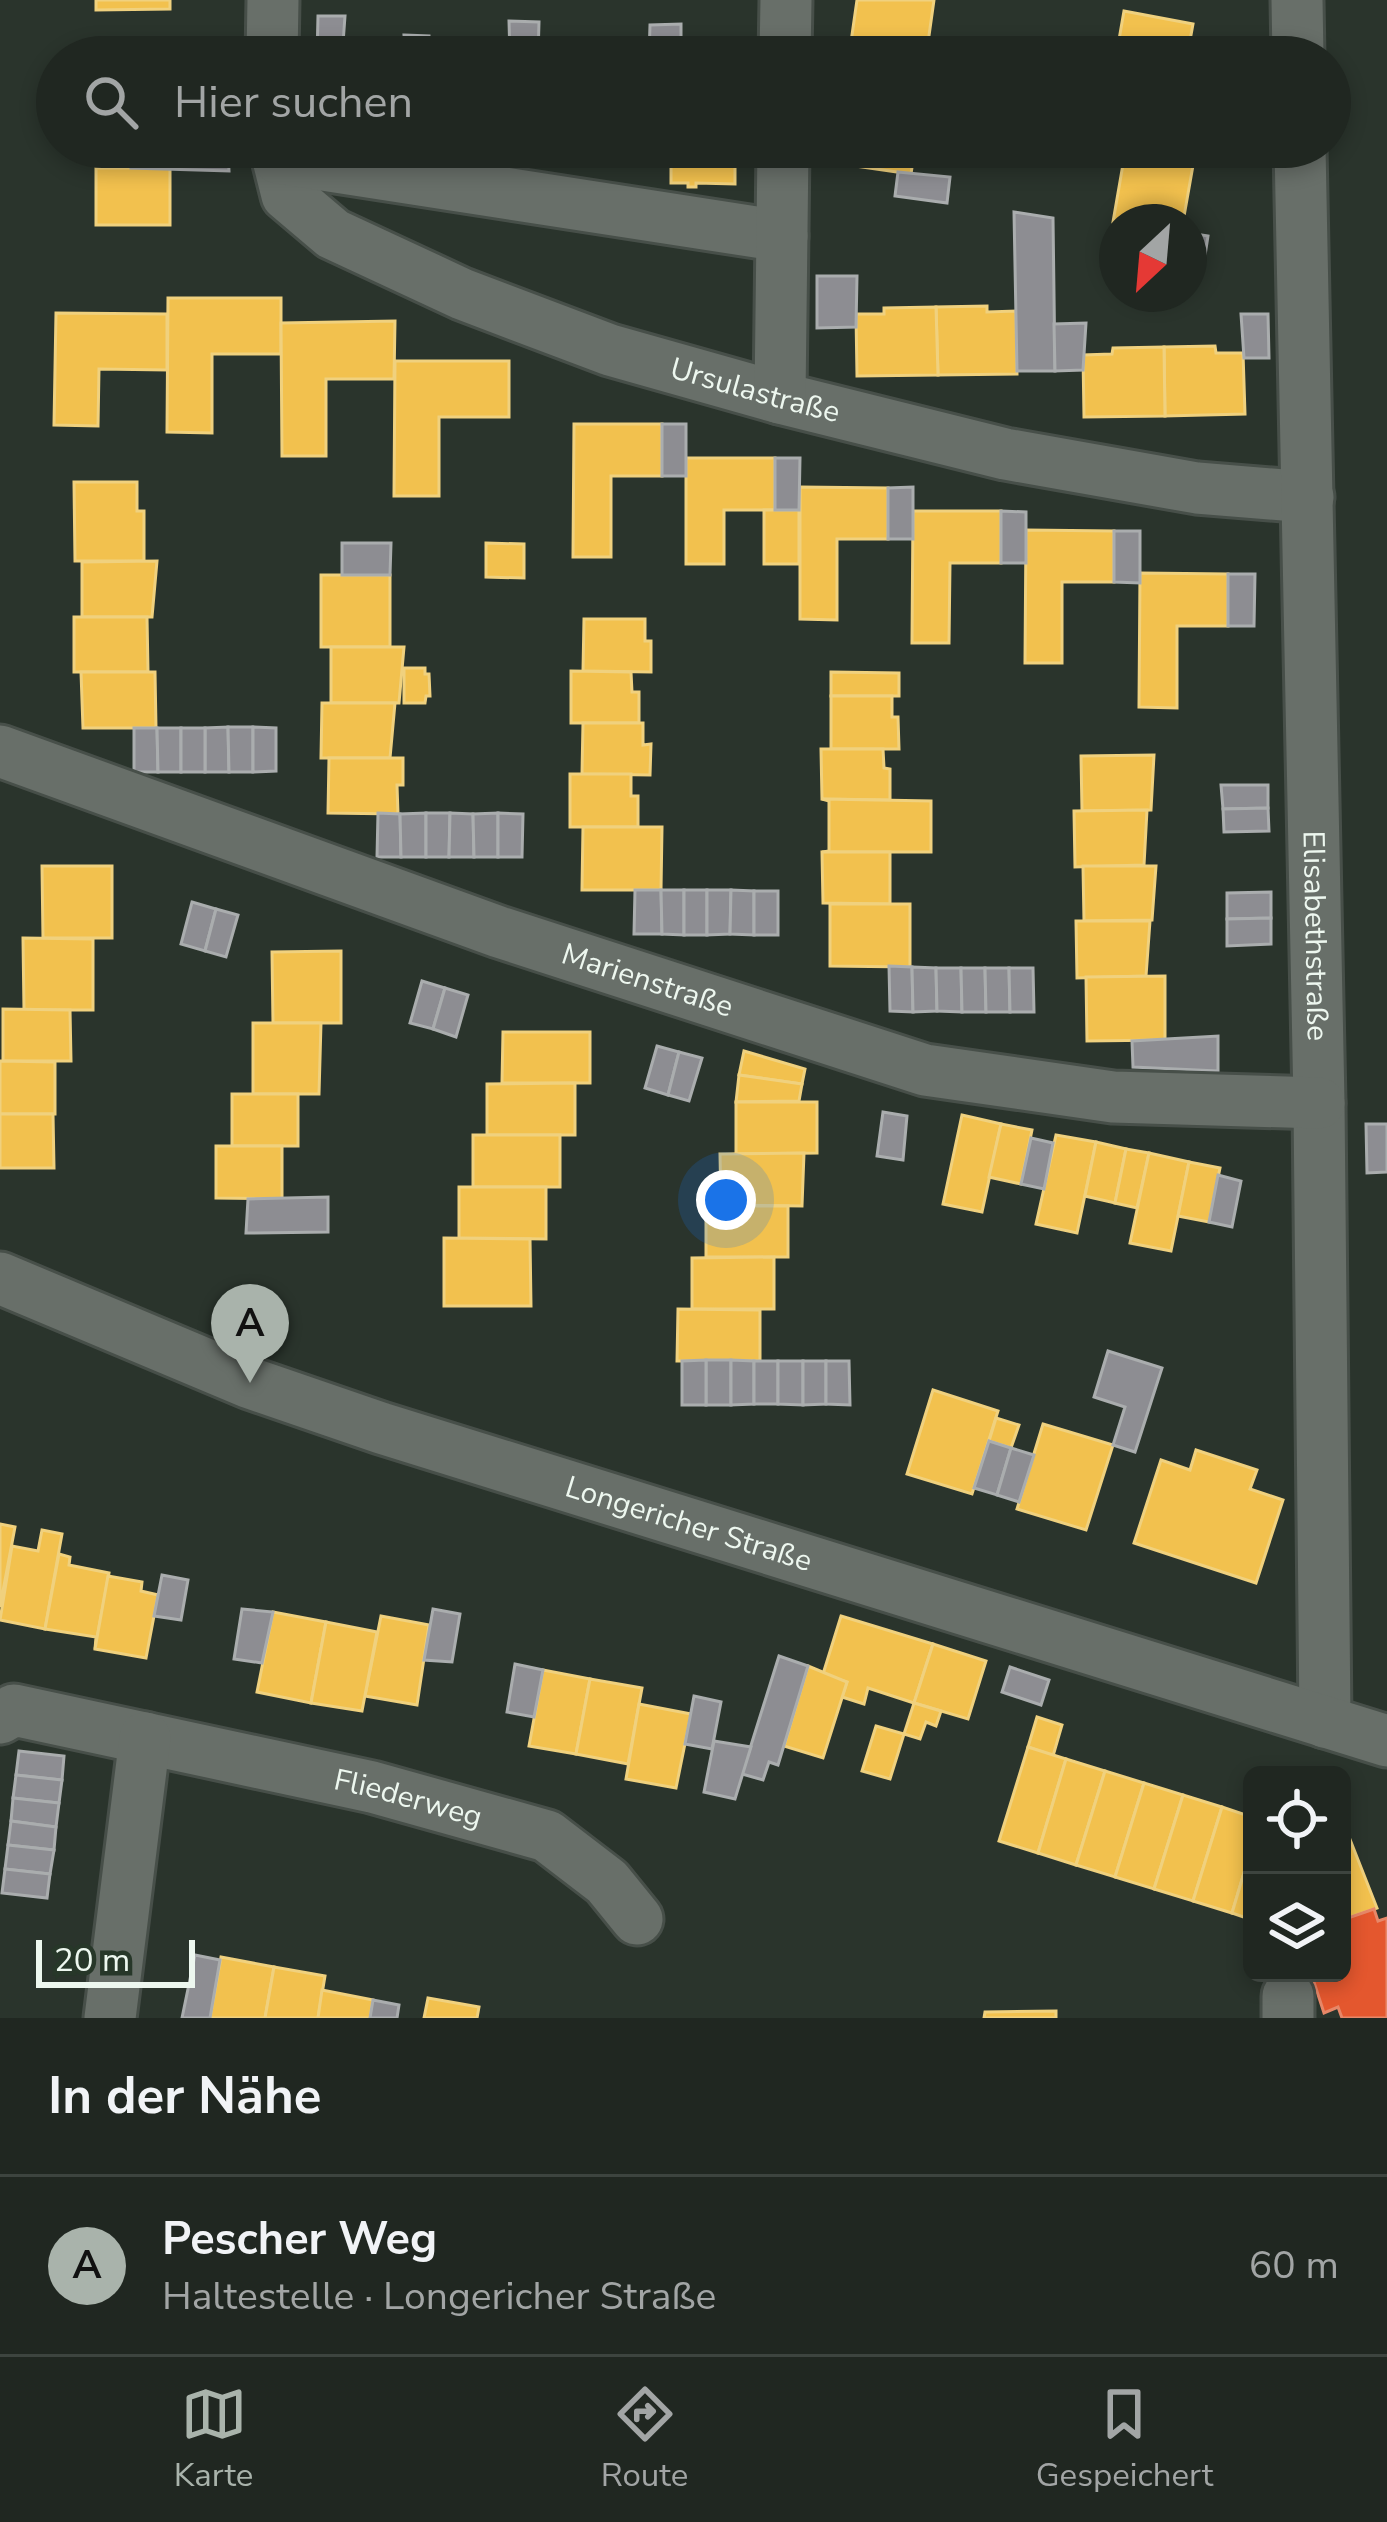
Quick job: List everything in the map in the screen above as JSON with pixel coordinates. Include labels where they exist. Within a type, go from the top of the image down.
[{"type":"street","points":[[272,36],[273,0]]},
{"type":"street","points":[[784,36],[785,0]]},
{"type":"street","points":[[1297,0],[1298,36]]},
{"type":"street","name":"Ursulastraße","points":[[280,168],[287,194],[333,234],[462,294],[610,350],[1006,454],[1197,488],[1308,497]]},
{"type":"street","points":[[367,168],[782,236]]},
{"type":"street","points":[[780,398],[783,168]]},
{"type":"street","name":"Elisabethstraße","points":[[1300,168],[1319,1103],[1324,1722]]},
{"type":"street","name":"Marienstraße","points":[[0,751],[499,932],[925,1070],[1113,1097],[1319,1103]]},
{"type":"street","name":"Longericher Straße","points":[[0,1278],[250,1383],[381,1428],[1387,1741]]},
{"type":"street","name":"Fliederweg","points":[[0,1718],[14,1710],[145,1738],[372,1787],[547,1836],[607,1882],[638,1919]]},
{"type":"street","points":[[110,2018],[145,1738]]},
{"type":"building: Wohnen","points":[[96,0],[170,0],[170,9],[96,10]]},
{"type":"building: Wohnen","points":[[857,0],[934,0],[929,36],[852,36]]},
{"type":"building: Wohnen","points":[[1124,11],[1193,24],[1191,36],[1120,36]]},
{"type":"building: Wohnen","points":[[96,168],[170,168],[170,225],[96,225]]},
{"type":"building: Wohnen","points":[[671,168],[735,168],[735,184],[688,187],[688,183],[671,183]]},
{"type":"building: Wohnen","points":[[869,168],[912,168],[911,174]]},
{"type":"building: Wohnen","points":[[1122,168],[1193,168],[1186,204],[1116,204]]},
{"type":"building: Wohnen","points":[[168,298],[281,298],[281,354],[212,354],[212,433],[167,432]]},
{"type":"building: Wohnen","points":[[987,306],[987,312],[1016,311],[1017,374],[938,375],[936,307]]},
{"type":"building: Wohnen","points":[[936,307],[938,375],[857,376],[856,314]]},
{"type":"building: Wohnen","points":[[56,313],[167,314],[167,370],[99,369],[98,426],[54,425]]},
{"type":"building: Wohnen","points":[[395,321],[394,379],[326,379],[326,456],[282,456],[281,323]]},
{"type":"building: Wohnen","points":[[1215,346],[1216,353],[1243,353],[1245,414],[1165,416],[1164,347]]},
{"type":"building: Wohnen","points":[[1164,347],[1165,416],[1084,417],[1083,355],[1112,354],[1113,348]]},
{"type":"building: Wohnen","points":[[395,361],[509,361],[509,417],[439,417],[439,496],[394,496]]},
{"type":"building: Wohnen","points":[[574,424],[662,424],[662,476],[611,476],[611,557],[573,557]]},
{"type":"building: Wohnen","points":[[686,458],[775,458],[775,510],[724,510],[724,564],[686,564]]},
{"type":"building: Wohnen","points":[[74,482],[137,482],[137,511],[144,511],[144,561],[75,561]]},
{"type":"building: Wohnen","points":[[800,487],[888,488],[888,539],[837,539],[837,620],[800,619]]},
{"type":"building: Wohnen","points":[[764,510],[799,510],[799,564],[764,564]]},
{"type":"building: Wohnen","points":[[913,511],[1001,511],[1001,563],[950,563],[949,643],[912,643]]},
{"type":"building: Wohnen","points":[[1026,530],[1114,531],[1114,582],[1062,582],[1062,663],[1025,663]]},
{"type":"building: Wohnen","points":[[486,543],[524,544],[524,578],[486,577]]},
{"type":"building: Wohnen","points":[[157,561],[152,617],[82,617],[82,562]]},
{"type":"building: Wohnen","points":[[1140,573],[1228,574],[1228,626],[1177,626],[1177,708],[1139,707]]},
{"type":"building: Wohnen","points":[[321,575],[390,575],[390,647],[321,647]]},
{"type":"building: Wohnen","points":[[74,617],[147,617],[148,672],[74,672]]},
{"type":"building: Wohnen","points":[[584,619],[645,619],[651,672],[583,671]]},
{"type":"building: Wohnen","points":[[331,647],[404,647],[399,703],[331,703]]},
{"type":"building: Wohnen","points":[[404,668],[425,668],[429,674],[430,696],[425,703],[404,703]]},
{"type":"building: Wohnen","points":[[571,671],[631,672],[632,692],[639,692],[639,723],[571,723]]},
{"type":"building: Wohnen","points":[[81,672],[155,672],[156,728],[83,728]]},
{"type":"building: Wohnen","points":[[831,672],[899,673],[899,696],[831,696]]},
{"type":"building: Wohnen","points":[[831,696],[892,696],[899,749],[831,749]]},
{"type":"building: Wohnen","points":[[322,703],[395,703],[390,758],[321,758]]},
{"type":"building: Wohnen","points":[[583,723],[643,723],[643,745],[651,744],[650,775],[582,774]]},
{"type":"building: Wohnen","points":[[821,749],[883,749],[884,768],[890,769],[890,800],[822,799]]},
{"type":"building: Wohnen","points":[[1154,755],[1151,810],[1082,811],[1081,756]]},
{"type":"building: Wohnen","points":[[329,758],[403,758],[398,814],[328,813]]},
{"type":"building: Wohnen","points":[[570,774],[631,774],[631,796],[638,796],[638,827],[570,827]]},
{"type":"building: Wohnen","points":[[822,799],[931,801],[931,852],[822,852],[829,851],[829,801]]},
{"type":"building: Wohnen","points":[[1147,810],[1144,865],[1075,867],[1074,811]]},
{"type":"building: Wohnen","points":[[583,827],[662,827],[661,890],[582,890]]},
{"type":"building: Wohnen","points":[[822,852],[890,852],[890,904],[823,903]]},
{"type":"building: Wohnen","points":[[42,866],[112,866],[112,938],[43,938]]},
{"type":"building: Wohnen","points":[[1083,866],[1156,866],[1152,920],[1084,921]]},
{"type":"building: Wohnen","points":[[830,904],[910,904],[910,967],[830,966]]},
{"type":"building: Wohnen","points":[[1076,921],[1150,921],[1146,976],[1077,978]]},
{"type":"building: Wohnen","points":[[23,938],[93,939],[93,1010],[24,1010]]},
{"type":"building: Wohnen","points":[[341,951],[341,1023],[273,1023],[272,952]]},
{"type":"building: Wohnen","points":[[1165,976],[1165,1040],[1087,1041],[1086,977]]},
{"type":"building: Wohnen","points":[[3,1009],[70,1010],[71,1061],[3,1061]]},
{"type":"building: Wohnen","points":[[253,1023],[321,1023],[319,1094],[253,1094]]},
{"type":"building: Wohnen","points":[[503,1032],[590,1032],[590,1083],[502,1083]]},
{"type":"building: Wohnen","points":[[744,1051],[805,1069],[802,1084],[739,1075]]},
{"type":"building: Wohnen","points":[[0,1061],[55,1062],[55,1114],[0,1114]]},
{"type":"building: Wohnen","points":[[739,1075],[802,1084],[799,1101],[736,1102]]},
{"type":"building: Wohnen","points":[[575,1083],[575,1135],[487,1135],[487,1084]]},
{"type":"building: Wohnen","points":[[232,1094],[298,1094],[298,1146],[232,1146]]},
{"type":"building: Wohnen","points":[[736,1102],[817,1102],[817,1153],[736,1154]]},
{"type":"building: Wohnen","points":[[0,1114],[53,1114],[54,1168],[0,1168]]},
{"type":"building: Wohnen","points":[[962,1115],[1001,1124],[982,1212],[943,1204]]},
{"type":"building: Wohnen","points":[[1001,1124],[1032,1130],[1021,1184],[989,1177]]},
{"type":"building: Wohnen","points":[[473,1135],[560,1135],[560,1187],[473,1187]]},
{"type":"building: Wohnen","points":[[1056,1135],[1096,1142],[1077,1233],[1036,1224]]},
{"type":"building: Wohnen","points":[[1096,1142],[1126,1149],[1115,1203],[1085,1196]]},
{"type":"building: Wohnen","points":[[216,1146],[282,1146],[282,1199],[216,1198]]},
{"type":"building: Wohnen","points":[[1126,1149],[1149,1153],[1137,1208],[1115,1203]]},
{"type":"building: Wohnen","points":[[804,1153],[802,1206],[721,1205],[720,1154]]},
{"type":"building: Wohnen","points":[[1149,1153],[1189,1162],[1171,1251],[1130,1243]]},
{"type":"building: Wohnen","points":[[1189,1162],[1220,1168],[1209,1222],[1178,1216]]},
{"type":"building: Wohnen","points":[[459,1187],[546,1187],[546,1239],[459,1238]]},
{"type":"building: Wohnen","points":[[706,1206],[788,1206],[788,1257],[706,1257]]},
{"type":"building: Wohnen","points":[[444,1238],[530,1239],[531,1306],[444,1306]]},
{"type":"building: Wohnen","points":[[774,1257],[774,1309],[692,1309],[692,1258]]},
{"type":"building: Wohnen","points":[[678,1309],[760,1310],[760,1361],[677,1361]]},
{"type":"building: Wohnen","points":[[933,1390],[998,1411],[972,1494],[907,1474]]},
{"type":"building: Wohnen","points":[[996,1418],[1019,1425],[1011,1448],[989,1441]]},
{"type":"building: Wohnen","points":[[1043,1424],[1113,1445],[1086,1530],[1017,1509]]},
{"type":"building: Wohnen","points":[[1196,1450],[1257,1470],[1250,1489],[1283,1500],[1256,1583],[1134,1543],[1161,1460],[1190,1470]]},
{"type":"building: Wohnen","points":[[0,1524],[15,1527],[0,1607]]},
{"type":"building: Wohnen","points":[[42,1530],[62,1534],[45,1629],[0,1620],[12,1546],[38,1551]]},
{"type":"building: Wohnen","points":[[59,1554],[70,1557],[69,1565],[109,1573],[95,1649],[96,1637],[45,1629]]},
{"type":"building: Wohnen","points":[[108,1576],[142,1582],[141,1591],[158,1595],[146,1658],[95,1649]]},
{"type":"building: Wohnen","points":[[273,1612],[326,1622],[311,1703],[257,1692]]},
{"type":"building: Wohnen","points":[[381,1616],[429,1625],[417,1705],[365,1696]]},
{"type":"building: Wohnen","points":[[841,1616],[933,1644],[914,1703],[868,1688],[864,1704],[842,1697],[847,1682],[823,1674]]},
{"type":"building: Wohnen","points":[[326,1622],[377,1632],[362,1711],[311,1703]]},
{"type":"building: Wohnen","points":[[933,1644],[986,1661],[968,1719],[914,1703]]},
{"type":"building: Wohnen","points":[[808,1666],[847,1682],[823,1758],[784,1746]]},
{"type":"building: Wohnen","points":[[543,1670],[590,1679],[576,1754],[529,1746]]},
{"type":"building: Wohnen","points":[[590,1679],[642,1688],[628,1764],[576,1754]]},
{"type":"building: Wohnen","points":[[914,1703],[941,1711],[936,1726],[926,1722],[920,1739],[904,1734]]},
{"type":"building: Wohnen","points":[[639,1704],[691,1714],[676,1788],[626,1779]]},
{"type":"building: Wohnen","points":[[1037,1717],[1062,1725],[1053,1756],[1028,1747]]},
{"type":"building: Wohnen","points":[[876,1726],[904,1734],[890,1779],[862,1771]]},
{"type":"building: Wohnen","points":[[1028,1747],[1066,1759],[1038,1853],[999,1841]]},
{"type":"building: Wohnen","points":[[1066,1759],[1105,1771],[1076,1865],[1038,1853]]},
{"type":"building: Wohnen","points":[[1105,1771],[1144,1783],[1115,1877],[1076,1865]]},
{"type":"building: Wohnen","points":[[1144,1783],[1183,1795],[1154,1889],[1115,1877]]},
{"type":"building: Wohnen","points":[[1183,1795],[1222,1807],[1193,1901],[1154,1889]]},
{"type":"building: Wohnen","points":[[1222,1807],[1243,1814],[1243,1876],[1232,1913],[1193,1901]]},
{"type":"building: Wohnen","points":[[1351,1842],[1377,1908],[1351,1917]]},
{"type":"building: Wohnen","points":[[1243,1876],[1243,1917],[1232,1913]]},
{"type":"building: Wohnen","points":[[221,1957],[274,1967],[265,2018],[210,2018]]},
{"type":"building: Wohnen","points":[[274,1967],[325,1976],[318,2018],[265,2018]]},
{"type":"building: Wohnen","points":[[322,1990],[373,2000],[370,2018],[318,2018]]},
{"type":"building: Wohnen","points":[[428,1998],[479,2007],[477,2018],[424,2018]]},
{"type":"building: Wohnen","points":[[1056,2011],[1056,2018],[984,2018],[985,2012]]},
{"type":"building: Handel","points":[[1374,1909],[1378,1921],[1387,1918],[1387,2018],[1342,2018],[1338,2007],[1324,2013],[1314,1982],[1351,1982],[1351,1917]]},
{"type":"building: Industrie","points":[[318,16],[345,16],[344,36],[318,36]]},
{"type":"building: Industrie","points":[[509,21],[539,22],[539,36],[509,36]]},
{"type":"building: Industrie","points":[[681,24],[681,36],[650,36],[650,25]]},
{"type":"building: Industrie","points":[[131,168],[229,168],[229,171]]},
{"type":"building: Industrie","points":[[898,172],[950,177],[947,203],[895,196]]},
{"type":"building: Industrie","points":[[1014,212],[1053,218],[1055,371],[1017,371]]},
{"type":"building: Industrie","points":[[817,276],[857,276],[856,327],[817,328]]},
{"type":"building: Industrie","points":[[1241,314],[1268,314],[1269,358],[1244,358]]},
{"type":"building: Industrie","points":[[1086,323],[1083,370],[1055,371],[1054,324]]},
{"type":"building: Industrie","points":[[662,424],[686,424],[686,476],[662,476]]},
{"type":"building: Industrie","points":[[775,458],[800,458],[799,510],[775,510]]},
{"type":"building: Industrie","points":[[913,487],[913,539],[888,539],[888,488]]},
{"type":"building: Industrie","points":[[1001,511],[1026,512],[1026,563],[1001,563]]},
{"type":"building: Industrie","points":[[1114,531],[1140,531],[1140,583],[1114,582]]},
{"type":"building: Industrie","points":[[342,543],[391,543],[390,575],[342,575]]},
{"type":"building: Industrie","points":[[1228,574],[1255,574],[1254,626],[1228,626]]},
{"type":"building: Industrie","points":[[228,727],[229,772],[205,772],[205,728]]},
{"type":"building: Industrie","points":[[228,727],[253,727],[253,772],[229,772]]},
{"type":"building: Industrie","points":[[253,727],[276,728],[276,771],[253,772]]},
{"type":"building: Industrie","points":[[134,728],[157,728],[158,772],[134,772]]},
{"type":"building: Industrie","points":[[157,728],[181,728],[181,772],[158,772]]},
{"type":"building: Industrie","points":[[181,728],[205,728],[205,772],[181,772]]},
{"type":"building: Industrie","points":[[1221,785],[1268,785],[1268,808],[1223,809]]},
{"type":"building: Industrie","points":[[1268,808],[1269,831],[1224,832],[1223,809]]},
{"type":"building: Industrie","points":[[378,813],[400,814],[401,857],[377,857]]},
{"type":"building: Industrie","points":[[426,813],[426,857],[401,857],[400,814]]},
{"type":"building: Industrie","points":[[426,813],[450,813],[449,857],[426,857]]},
{"type":"building: Industrie","points":[[450,813],[473,814],[474,857],[449,857]]},
{"type":"building: Industrie","points":[[498,813],[498,857],[474,857],[473,814]]},
{"type":"building: Industrie","points":[[498,813],[523,814],[522,857],[498,857]]},
{"type":"building: Industrie","points":[[635,890],[661,890],[662,934],[634,934]]},
{"type":"building: Industrie","points":[[661,890],[684,890],[684,935],[662,934]]},
{"type":"building: Industrie","points":[[684,890],[707,890],[707,935],[684,935]]},
{"type":"building: Industrie","points":[[707,890],[731,890],[730,934],[707,935]]},
{"type":"building: Industrie","points":[[731,890],[754,891],[754,935],[730,934]]},
{"type":"building: Industrie","points":[[754,891],[778,891],[778,935],[754,935]]},
{"type":"building: Industrie","points":[[1271,892],[1271,918],[1227,919],[1227,893]]},
{"type":"building: Industrie","points":[[192,902],[216,909],[205,951],[181,944]]},
{"type":"building: Industrie","points":[[216,909],[238,915],[226,957],[205,951]]},
{"type":"building: Industrie","points":[[1271,918],[1271,944],[1227,946],[1227,919]]},
{"type":"building: Industrie","points":[[889,966],[912,967],[913,1012],[890,1011]]},
{"type":"building: Industrie","points":[[912,967],[936,968],[937,1011],[913,1012]]},
{"type":"building: Industrie","points":[[936,968],[961,968],[962,1012],[937,1011]]},
{"type":"building: Industrie","points":[[961,968],[985,968],[986,1012],[962,1012]]},
{"type":"building: Industrie","points":[[985,968],[1009,968],[1010,1012],[986,1012]]},
{"type":"building: Industrie","points":[[1009,968],[1033,968],[1034,1012],[1010,1012]]},
{"type":"building: Industrie","points":[[422,981],[445,988],[433,1029],[410,1023]]},
{"type":"building: Industrie","points":[[445,988],[468,995],[456,1037],[433,1029]]},
{"type":"building: Industrie","points":[[1218,1036],[1218,1071],[1133,1067],[1132,1041]]},
{"type":"building: Industrie","points":[[657,1046],[679,1052],[668,1095],[645,1088]]},
{"type":"building: Industrie","points":[[679,1052],[702,1058],[689,1101],[668,1095]]},
{"type":"building: Industrie","points":[[883,1112],[907,1116],[903,1160],[877,1156]]},
{"type":"building: Industrie","points":[[1366,1124],[1387,1124],[1387,1172],[1367,1173]]},
{"type":"building: Industrie","points":[[1031,1138],[1053,1143],[1044,1189],[1021,1184]]},
{"type":"building: Industrie","points":[[1218,1175],[1241,1181],[1232,1227],[1209,1222]]},
{"type":"building: Industrie","points":[[328,1197],[328,1232],[246,1233],[248,1199]]},
{"type":"building: Industrie","points":[[1108,1351],[1162,1368],[1135,1452],[1113,1445],[1125,1407],[1094,1397]]},
{"type":"building: Industrie","points":[[706,1360],[731,1360],[731,1405],[706,1405]]},
{"type":"building: Industrie","points":[[706,1360],[706,1405],[682,1405],[682,1361]]},
{"type":"building: Industrie","points":[[731,1360],[754,1361],[754,1404],[731,1405]]},
{"type":"building: Industrie","points":[[754,1361],[778,1361],[778,1404],[754,1404]]},
{"type":"building: Industrie","points":[[778,1361],[803,1361],[803,1405],[778,1404]]},
{"type":"building: Industrie","points":[[803,1361],[826,1361],[826,1404],[803,1405]]},
{"type":"building: Industrie","points":[[826,1361],[849,1361],[850,1405],[826,1404]]},
{"type":"building: Industrie","points":[[989,1441],[1011,1448],[997,1495],[974,1488]]},
{"type":"building: Industrie","points":[[1011,1448],[1034,1455],[1019,1502],[997,1495]]},
{"type":"building: Industrie","points":[[162,1575],[188,1580],[181,1620],[154,1616]]},
{"type":"building: Industrie","points":[[242,1609],[273,1612],[262,1663],[234,1659]]},
{"type":"building: Industrie","points":[[433,1609],[460,1614],[452,1662],[424,1660]]},
{"type":"building: Industrie","points":[[779,1656],[808,1666],[778,1765],[769,1762],[763,1780],[742,1774]]},
{"type":"building: Industrie","points":[[515,1664],[543,1670],[534,1717],[507,1712]]},
{"type":"building: Industrie","points":[[1010,1667],[1049,1680],[1041,1705],[1002,1692]]},
{"type":"building: Industrie","points":[[694,1696],[721,1702],[712,1749],[685,1744]]},
{"type":"building: Industrie","points":[[714,1741],[751,1747],[735,1799],[704,1792]]},
{"type":"building: Industrie","points":[[19,1751],[64,1756],[62,1780],[16,1775]]},
{"type":"building: Industrie","points":[[16,1775],[62,1780],[59,1803],[13,1798]]},
{"type":"building: Industrie","points":[[13,1798],[59,1803],[56,1827],[11,1821]]},
{"type":"building: Industrie","points":[[11,1821],[56,1827],[54,1850],[8,1845]]},
{"type":"building: Industrie","points":[[8,1845],[54,1850],[50,1874],[5,1869]]},
{"type":"building: Industrie","points":[[5,1869],[50,1874],[47,1898],[2,1893]]},
{"type":"building: Industrie","points":[[195,1955],[220,1960],[210,2018],[182,2018]]},
{"type":"building: Industrie","points":[[373,2000],[399,2005],[397,2018],[370,2018]]},
{"type":"place","name":"Pescher Weg","points":[[250,1383]]}]
